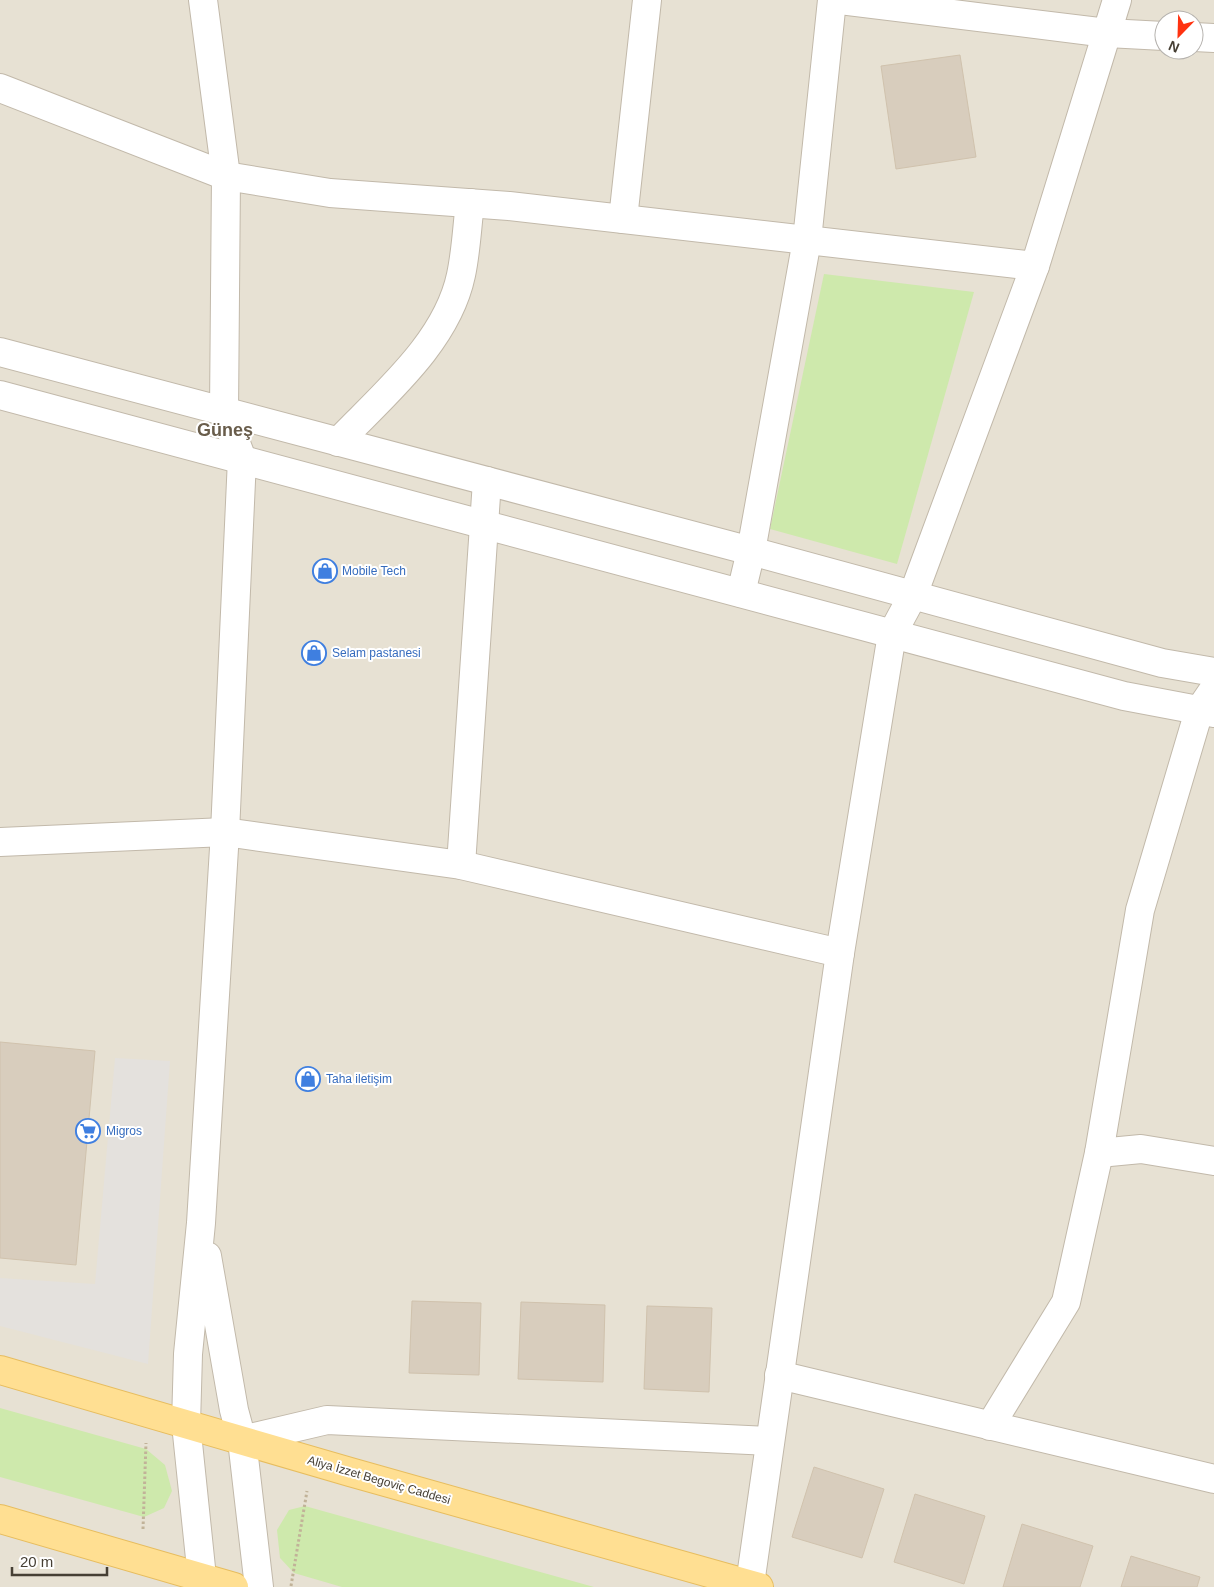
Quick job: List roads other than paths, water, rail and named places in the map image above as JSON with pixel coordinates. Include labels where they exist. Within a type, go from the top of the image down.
[{"type":"main road","name":"Aliya İzzet Begoviç Caddesi","points":[[0,1370],[754,1586]]},
{"type":"main road","points":[[0,1520],[140,1560],[203,1583],[234,1587]]},
{"type":"street","points":[[203,0],[226,176],[224,412],[242,459],[225,832],[200,1223],[188,1354],[186,1424],[203,1583]]},
{"type":"street","points":[[623,219],[647,0]]},
{"type":"street","points":[[741,593],[752,551],[807,240],[832,0]]},
{"type":"street","points":[[840,0],[1107,33],[1154,35]]},
{"type":"street","points":[[754,1586],[770,1441],[840,953],[892,634],[913,595],[1035,266],[1117,0]]},
{"type":"street","points":[[0,88],[226,176],[330,194],[470,203],[1035,266]]},
{"type":"street","points":[[338,442],[422,354],[442,324],[461,276],[470,203]]},
{"type":"street","points":[[0,352],[752,551],[1162,663],[1214,672]]},
{"type":"street","points":[[0,395],[1124,696],[1209,704],[1140,910],[1100,1153],[1066,1302],[990,1426]]},
{"type":"street","points":[[461,865],[487,481]]},
{"type":"street","points":[[0,842],[225,832],[461,865],[840,953]]},
{"type":"street","points":[[1100,1153],[1140,1149],[1214,1161]]},
{"type":"street","points":[[200,1223],[234,1410],[242,1440],[259,1587]]},
{"type":"street","points":[[779,1375],[1214,1479]]},
{"type":"street","points":[[242,1440],[327,1420],[770,1441]]},
{"type":"place","name":"Mobile Tech","points":[[325,571]]},
{"type":"place","name":"Selam pastanesi","points":[[314,653]]},
{"type":"place","name":"Taha iletişim","points":[[308,1079]]},
{"type":"place","name":"Migros","points":[[88,1131]]},
{"type":"district","name":"Güneş","points":[[225,430]]}]
